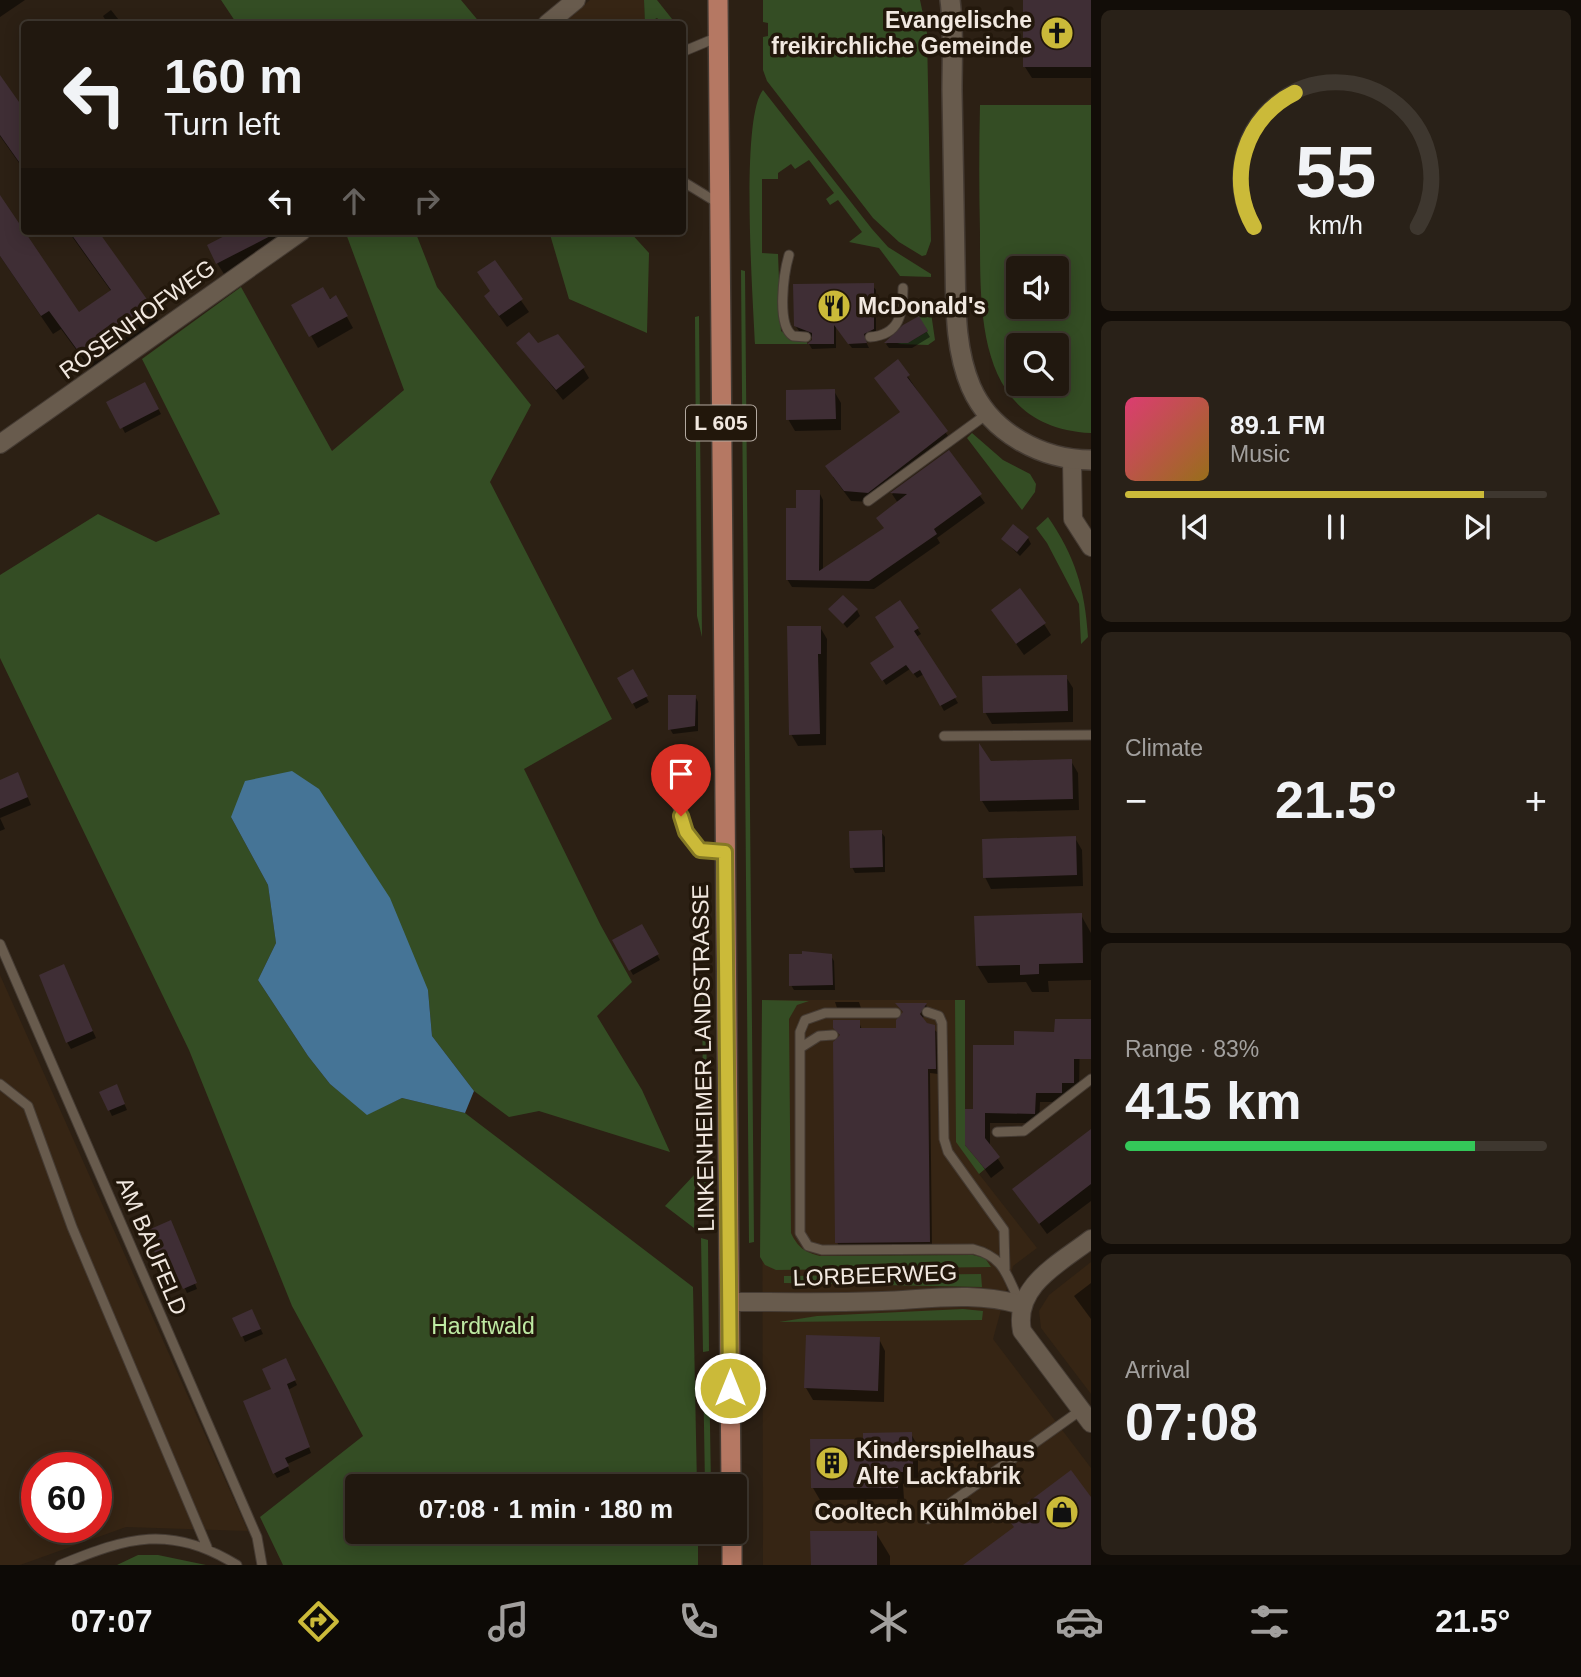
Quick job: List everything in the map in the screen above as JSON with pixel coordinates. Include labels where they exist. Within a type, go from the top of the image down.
[{"type":"main road","name":"LINKENHEIMER LANDSTRASSE","points":[[718,0],[731,1474]]},
{"type":"main road","points":[[950,0],[957,321],[968,377],[987,414],[1029,446],[1044,454],[1081,460]]},
{"type":"main road","points":[[732,1544],[732,1565]]},
{"type":"street","points":[[551,21],[576,0]]},
{"type":"street","name":"ROSENHOFWEG","points":[[0,444],[296,235]]},
{"type":"street","points":[[1081,460],[1070,493],[1073,519],[1091,547]]},
{"type":"street","points":[[1086,1416],[1022,1331],[1022,1306],[1035,1283],[1091,1239]]},
{"type":"street","name":"LORBEERWEG","points":[[730,1302],[855,1302],[960,1296],[1003,1300],[1022,1306]]},
{"type":"lane","points":[[686,50],[718,37]]},
{"type":"lane","points":[[686,183],[718,203]]},
{"type":"lane","points":[[789,255],[784,270],[783,323],[793,335],[806,337]]},
{"type":"lane","points":[[870,337],[883,335],[898,323],[903,314],[903,288]]},
{"type":"lane","points":[[868,501],[987,414]]},
{"type":"lane","points":[[944,736],[1091,735]]},
{"type":"lane","points":[[675,799],[686,832],[700,850],[725,852]]},
{"type":"lane","name":"AM BAUFELD","points":[[0,944],[257,1537],[262,1565]]},
{"type":"lane","points":[[928,1012],[939,1016],[942,1023],[944,1139],[948,1152],[1004,1230],[1005,1269]]},
{"type":"lane","points":[[895,1013],[825,1013],[805,1020],[800,1032],[800,1233],[803,1241],[813,1249],[822,1250],[973,1249],[998,1259],[1022,1306]]},
{"type":"lane","points":[[800,1048],[819,1036],[833,1035]]},
{"type":"lane","points":[[933,1069],[943,1090]]},
{"type":"lane","points":[[997,1132],[1024,1131],[1091,1079]]},
{"type":"lane","points":[[0,1084],[28,1106],[72,1227],[207,1547]]},
{"type":"lane","points":[[928,1519],[1086,1416]]},
{"type":"lane","points":[[60,1565],[112,1544],[134,1539],[207,1547],[237,1565]]},
{"type":"shaded area","points":[[590,0],[644,0],[645,21],[566,21]]},
{"type":"shaded area","points":[[0,975],[248,1531],[126,1527],[112,1532],[112,1452],[21,1452],[21,1543],[81,1543],[20,1565],[0,1565]]},
{"type":"shaded area","points":[[762,1000],[965,1000],[965,1145],[985,1169],[979,1174],[1037,1248],[1013,1266],[993,1339],[1091,1468],[1091,1565],[763,1565]]},
{"type":"shaded area","points":[[1091,1262],[1091,1394],[1041,1328],[1039,1311],[1049,1295]]},
{"type":"green space","points":[[221,0],[461,0],[478,21],[235,21]]},
{"type":"green space","points":[[644,0],[657,0],[674,21],[660,21],[657,18],[645,21]]},
{"type":"green space","points":[[763,0],[920,0],[927,33],[931,241],[926,255],[922,256],[899,242],[873,218],[767,81],[763,70],[763,37],[768,36],[768,23],[763,22]]},
{"type":"green space","points":[[763,90],[888,247],[931,274],[931,277],[900,276],[879,248],[849,242],[862,232],[838,200],[830,205],[826,199],[834,193],[809,160],[795,169],[791,164],[778,173],[778,179],[762,179],[762,253],[778,254],[781,331],[795,340],[807,341],[807,344],[755,344],[750,171],[756,107]]},
{"type":"green space","points":[[980,105],[1091,105],[1091,433],[1054,426],[1026,411],[1012,396],[1069,396],[1069,333],[1006,333],[1006,390],[993,363],[985,332],[981,300]]},
{"type":"green space","name":"Hardtwald","points":[[346,235],[417,235],[437,287],[531,405],[490,482],[612,719],[524,769],[600,924],[632,982],[597,1016],[642,1090],[670,1152],[539,1111],[509,1117],[474,1091],[432,1036],[428,990],[231,817],[268,885],[276,943],[258,980],[308,1056],[330,1084],[367,1114],[402,1098],[465,1113],[693,1287],[697,1474],[345,1474],[345,1544],[698,1544],[698,1565],[283,1565],[260,1517],[363,1436],[292,1306],[189,1050],[0,658],[0,575],[98,514],[156,542],[220,514],[142,359],[241,287],[332,451],[404,390]]},
{"type":"green space","points":[[550,235],[633,235],[649,253],[647,333],[569,299]]},
{"type":"green space","points":[[741,270],[745,271],[754,1242],[749,1243]]},
{"type":"green space","points":[[929,299],[935,340],[928,345],[897,344],[913,340],[928,331],[911,309],[914,300]]},
{"type":"green space","points":[[699,316],[702,637],[697,616],[695,317]]},
{"type":"green space","points":[[972,433],[1003,460],[1030,474],[1036,484],[1035,492],[1022,510],[967,438]]},
{"type":"green space","points":[[1048,517],[1072,559],[1081,588],[1088,637],[1081,644],[1079,604],[1047,543],[1036,528]]},
{"type":"green space","points":[[702,992],[706,1010],[708,1174],[704,1202]]},
{"type":"green space","points":[[762,1000],[809,1001],[797,1005],[789,1019],[791,1233],[799,1246],[820,1256],[973,1255],[985,1258],[991,1267],[776,1270],[765,1265],[760,1257]]},
{"type":"green space","points":[[955,1000],[965,1000],[965,1145],[985,1169],[979,1174],[956,1142]]},
{"type":"green space","points":[[695,1174],[694,1228],[665,1206]]},
{"type":"green space","points":[[701,1238],[708,1240],[709,1351],[703,1352]]},
{"type":"green space","points":[[981,1274],[982,1287],[784,1283],[784,1276]]},
{"type":"green space","points":[[963,1309],[983,1311],[982,1320],[779,1322],[817,1316]]},
{"type":"green space","points":[[703,1366],[709,1366],[711,1474],[705,1474]]},
{"type":"green space","points":[[138,1555],[158,1555],[206,1565],[117,1565]]},
{"type":"water","points":[[292,771],[319,789],[390,898],[428,990],[432,1036],[474,1091],[465,1113],[402,1098],[367,1115],[330,1084],[308,1056],[258,980],[276,943],[268,885],[231,817],[245,781]]},
{"type":"building","name":"Evangelische freikirchliche Gemeinde","points":[[1023,0],[1091,0],[1091,67],[1023,67]]},
{"type":"building","points":[[0,75],[21,105],[21,165],[0,135]]},
{"type":"building","points":[[0,195],[21,226],[21,235],[27,235],[79,312],[111,290],[72,235],[101,235],[151,305],[81,355],[49,311],[41,316],[0,256]]},
{"type":"building","points":[[226,235],[272,235],[216,264],[207,245]]},
{"type":"building","points":[[495,260],[523,299],[499,316],[484,296],[490,291],[477,272]]},
{"type":"building","name":"McDonald's","points":[[874,283],[874,329],[864,334],[867,343],[848,344],[834,325],[834,344],[807,344],[812,340],[812,333],[794,326],[793,284]]},
{"type":"building","points":[[323,287],[330,299],[336,295],[348,316],[309,337],[291,305]]},
{"type":"building","points":[[919,316],[928,331],[908,343],[884,343],[903,325]]},
{"type":"building","points":[[529,332],[538,343],[558,334],[585,367],[556,390],[516,343]]},
{"type":"building","points":[[898,359],[910,375],[907,377],[948,431],[868,493],[844,491],[825,466],[900,412],[874,378]]},
{"type":"building","points":[[145,382],[159,409],[120,429],[106,402]]},
{"type":"building","points":[[835,389],[836,419],[786,420],[786,390]]},
{"type":"building","points":[[949,450],[982,494],[934,529],[937,534],[869,581],[786,580],[786,508],[796,508],[796,490],[820,490],[819,571],[884,528],[876,518],[907,494],[890,493]]},
{"type":"building","points":[[1013,524],[1029,537],[1017,552],[1001,539]]},
{"type":"building","points":[[1020,588],[1046,623],[1016,644],[991,610]]},
{"type":"building","points":[[843,595],[858,609],[843,624],[828,609]]},
{"type":"building","points":[[900,600],[919,628],[914,631],[957,697],[940,706],[920,670],[913,674],[906,665],[882,681],[870,663],[894,647],[875,617]]},
{"type":"building","points":[[787,626],[821,626],[821,654],[818,654],[820,734],[789,735]]},
{"type":"building","points":[[633,669],[648,696],[632,704],[617,678]]},
{"type":"building","points":[[1067,675],[1068,711],[983,713],[982,676]]},
{"type":"building","points":[[668,695],[696,695],[695,726],[668,730]]},
{"type":"building","points":[[979,743],[991,761],[1072,759],[1073,799],[980,801]]},
{"type":"building","points":[[18,772],[28,797],[0,809],[0,780]]},
{"type":"building","points":[[882,830],[883,867],[850,868],[849,831]]},
{"type":"building","points":[[1076,836],[1077,875],[983,878],[982,839]]},
{"type":"building","points":[[1082,913],[1083,963],[1039,964],[1039,974],[1020,975],[1020,965],[976,966],[974,916]]},
{"type":"building","points":[[642,924],[659,954],[629,971],[612,940]]},
{"type":"building","points":[[802,951],[832,954],[833,985],[789,986],[789,954],[802,954]]},
{"type":"building","points":[[64,964],[93,1031],[66,1043],[39,975]]},
{"type":"building","points":[[895,1003],[927,1003],[920,1014],[927,1023],[935,1025],[936,1069],[928,1069],[930,1242],[835,1243],[833,1042],[840,1035],[833,1028],[833,1020],[860,1020],[860,1028],[896,1028],[896,1020],[903,1012]]},
{"type":"building","points":[[1055,1019],[1091,1019],[1091,1059],[1074,1059],[1074,1083],[1062,1083],[1062,1093],[1036,1093],[1035,1114],[985,1113],[985,1138],[1000,1157],[985,1169],[965,1145],[965,1109],[973,1109],[973,1045],[1014,1045],[1014,1031],[1054,1032]]},
{"type":"building","points":[[117,1084],[125,1104],[108,1111],[99,1092]]},
{"type":"building","points":[[1091,1129],[1091,1184],[1039,1224],[1012,1189]]},
{"type":"building","points":[[171,1220],[197,1283],[183,1289],[167,1254],[157,1258],[146,1231]]},
{"type":"building","points":[[252,1309],[261,1329],[241,1337],[232,1318]]},
{"type":"building","points":[[806,1335],[880,1337],[878,1391],[804,1388]]},
{"type":"building","points":[[286,1358],[296,1380],[287,1384],[310,1447],[285,1458],[289,1466],[273,1474],[243,1401],[271,1389],[262,1369]]},
{"type":"building","points":[[912,1432],[913,1467],[903,1467],[903,1472],[898,1472],[898,1488],[811,1488],[810,1439],[863,1439],[863,1433]]},
{"type":"building","points":[[1071,1470],[1091,1497],[1091,1565],[963,1565],[1014,1527],[1007,1518]]},
{"type":"building","points":[[810,1531],[877,1531],[877,1565],[811,1565]]},
{"type":"place","name":"Evangelische freikirchliche Gemeinde","points":[[1057,33]]},
{"type":"place","name":"McDonald's","points":[[834,306]]},
{"type":"place","name":"Kinderspielhaus Alte Lackfabrik","points":[[832,1463]]},
{"type":"place","name":"Cooltech Kühlmöbel","points":[[1062,1512]]},
{"type":"route","points":[[681,816],[686,832],[700,850],[725,852],[730,1388]]}]
